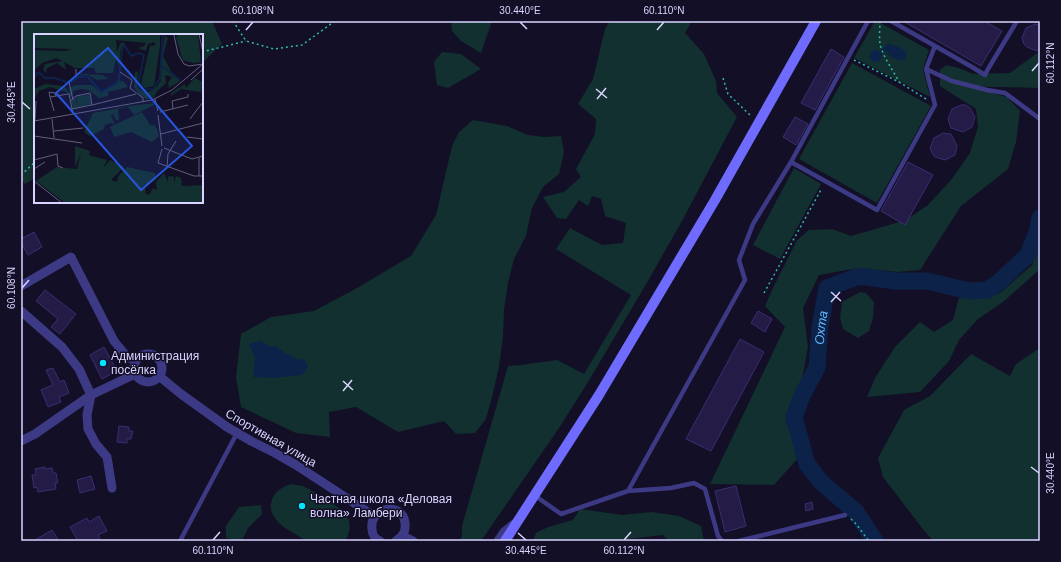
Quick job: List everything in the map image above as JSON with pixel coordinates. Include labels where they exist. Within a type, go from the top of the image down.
[{"type":"main road","points":[[505,541],[599,395],[715,200],[816,21]]},
{"type":"street","points":[[21,286],[71,257],[114,341],[128,358],[137,358]]},
{"type":"street","points":[[21,312],[62,347],[79,369],[91,395],[87,415],[88,429],[96,444],[107,457],[112,488]]},
{"type":"street","points":[[143,354],[156,356],[161,361],[161,375],[156,380],[149,382],[142,381],[137,377],[134,371],[134,364],[137,358],[143,354]]},
{"type":"street","points":[[21,441],[36,434],[91,395],[135,374]]},
{"type":"street","name":"Спортивная улица","points":[[159,376],[227,427],[296,465],[374,516]]},
{"type":"street","points":[[380,541],[376,540],[372,532],[371,524],[374,516],[386,509],[391,509],[399,513],[405,520],[405,530],[399,538],[413,541]]},
{"type":"street","points":[[498,541],[504,532],[517,522]]},
{"type":"lane","points":[[628,491],[745,280],[739,260],[753,224],[791,162],[868,21]]},
{"type":"lane","points":[[891,21],[985,75],[1017,21]]},
{"type":"lane","points":[[791,162],[876,210],[936,105],[926,69],[935,46]]},
{"type":"lane","points":[[926,69],[952,81],[1005,93],[1040,119]]},
{"type":"lane","points":[[180,541],[237,433]]},
{"type":"lane","points":[[534,495],[561,514],[628,491],[671,488],[694,483],[705,489],[718,536],[722,541]]},
{"type":"lane","points":[[739,541],[844,515]]},
{"type":"path","points":[[233,21],[246,41]]},
{"type":"path","points":[[203,52],[246,41],[274,49],[302,45],[336,21]]},
{"type":"path","points":[[880,21],[880,44],[889,66],[899,82]]},
{"type":"path","points":[[849,57],[899,82],[936,105]]},
{"type":"path","points":[[723,78],[728,94],[759,122]]},
{"type":"path","points":[[21,175],[34,163]]},
{"type":"path","points":[[764,293],[826,181]]},
{"type":"path","points":[[844,515],[855,522],[862,534],[869,541]]},
{"type":"green space","points":[[21,21],[212,21],[222,44],[203,62],[203,34],[34,34],[34,179],[25,184],[21,180]]},
{"type":"green space","points":[[451,21],[492,21],[481,53],[461,41],[452,31]]},
{"type":"green space","points":[[610,21],[692,21],[685,33],[704,54],[716,81],[717,93],[737,117],[682,221],[645,286],[559,428],[481,541],[458,541],[462,537],[462,526],[508,366],[557,360],[584,374],[631,295],[556,249],[570,228],[602,245],[623,243],[626,223],[605,216],[601,199],[592,196],[588,206],[579,200],[566,219],[557,218],[543,197],[564,192],[581,177],[576,169],[595,134],[596,119],[578,104],[593,79],[605,29]]},
{"type":"green space","points":[[875,21],[929,50],[923,69],[930,97],[854,58]]},
{"type":"green space","points":[[1040,51],[1040,88],[965,86],[1007,97],[1020,111],[1016,142],[1008,169],[961,206],[920,270],[897,272],[858,268],[819,275],[803,308],[808,347],[802,380],[790,416],[800,456],[774,485],[710,484],[785,327],[765,306],[797,240],[809,230],[832,229],[851,236],[906,220],[928,205],[951,180],[970,153],[978,127],[976,109],[940,86],[940,70],[946,65],[959,68],[973,74],[1010,73]]},
{"type":"green space","points":[[442,52],[461,54],[481,69],[448,88],[437,85],[434,62]]},
{"type":"green space","points":[[852,63],[931,106],[877,203],[799,159]]},
{"type":"green space","points":[[473,120],[507,126],[528,135],[544,137],[561,136],[564,152],[559,174],[543,187],[532,208],[526,236],[514,259],[508,283],[504,310],[503,336],[499,367],[486,419],[475,433],[456,434],[444,421],[398,432],[356,407],[329,412],[330,437],[296,433],[241,407],[236,377],[241,334],[271,317],[314,311],[357,288],[411,256],[436,215],[452,146],[459,132]]},
{"type":"green space","points":[[794,168],[821,184],[780,259],[753,245]]},
{"type":"green space","points":[[1040,245],[1039,270],[1003,302],[978,319],[959,340],[949,361],[920,392],[867,397],[875,378],[895,347],[920,322],[934,332],[953,320],[959,298],[978,298],[1000,293],[1032,265]]},
{"type":"green space","points":[[860,292],[866,293],[874,302],[873,318],[869,331],[858,338],[843,329],[840,318],[842,302]]},
{"type":"green space","points":[[1040,348],[1040,541],[933,541],[883,477],[878,458],[904,410],[930,396],[971,354],[1010,376],[1016,364]]},
{"type":"green space","name":"Частная школа «Деловая волна» Ламбери","points":[[291,484],[303,486],[311,490],[334,504],[346,514],[350,528],[345,541],[308,541],[288,530],[279,523],[271,511],[272,500],[279,490],[284,486]]},
{"type":"green space","points":[[261,505],[262,514],[248,528],[242,541],[226,538],[226,526],[239,507]]},
{"type":"green space","points":[[580,509],[622,515],[652,512],[679,516],[701,526],[704,541],[669,541],[663,535],[610,541],[533,541],[536,533],[548,527],[573,520]]},
{"type":"water","points":[[889,44],[904,50],[907,54],[904,60],[898,60],[888,53],[885,49],[886,45]]},
{"type":"water","points":[[874,49],[881,52],[882,56],[879,61],[876,62],[873,62],[869,56]]},
{"type":"water","points":[[260,341],[271,347],[276,346],[297,360],[304,359],[308,366],[302,375],[274,378],[253,377],[255,357],[249,344]]},
{"type":"building","points":[[903,21],[984,21],[1002,31],[981,66]]},
{"type":"building","points":[[1035,24],[1040,25],[1040,49],[1037,51],[1027,47],[1022,38],[1026,28]]},
{"type":"building","points":[[831,49],[844,57],[815,110],[801,103]]},
{"type":"building","points":[[961,105],[966,105],[970,108],[975,117],[972,127],[963,132],[951,128],[948,119],[952,109]]},
{"type":"building","points":[[795,117],[808,124],[796,145],[783,137]]},
{"type":"building","points":[[943,133],[951,134],[957,146],[955,155],[945,160],[935,157],[930,148],[934,138]]},
{"type":"building","points":[[908,162],[933,175],[905,225],[881,211]]},
{"type":"building","points":[[34,232],[42,247],[28,255],[21,243],[21,239]]},
{"type":"building","points":[[45,290],[76,314],[60,334],[51,327],[58,319],[36,301]]},
{"type":"building","points":[[758,311],[772,319],[765,332],[751,323]]},
{"type":"building","points":[[740,339],[764,352],[711,451],[686,439]]},
{"type":"building","name":"Администрация посёлка","points":[[104,347],[117,371],[102,379],[90,355]]},
{"type":"building","points":[[53,368],[60,382],[64,380],[69,393],[59,397],[61,402],[48,407],[41,390],[53,385],[46,370]]},
{"type":"building","points":[[119,426],[129,427],[129,431],[133,431],[131,439],[127,439],[127,443],[117,442]]},
{"type":"building","points":[[45,467],[45,469],[52,468],[53,473],[56,473],[58,483],[55,483],[56,489],[38,492],[37,487],[34,488],[32,475],[36,475],[35,469]]},
{"type":"building","points":[[91,476],[95,489],[80,493],[77,480]]},
{"type":"building","points":[[736,486],[746,526],[725,532],[715,491]]},
{"type":"building","points":[[812,502],[813,509],[806,511],[805,504]]},
{"type":"building","points":[[99,516],[107,531],[98,535],[100,538],[95,541],[78,541],[70,527],[87,518],[89,522]]},
{"type":"building","points":[[52,530],[59,541],[33,541]]},
{"type":"waterway","points":[[881,52],[885,49]]},
{"type":"waterway","name":"Охта","points":[[875,541],[856,512],[821,482],[807,464],[794,417],[802,396],[817,367],[820,327],[827,288],[859,276],[895,281],[927,281],[969,291],[987,290],[998,283],[1028,255],[1037,232],[1040,218]]},
{"type":"place","name":"Администрация посёлка","points":[[103,363]]},
{"type":"place","name":"Частная школа «Деловая волна» Ламбери","points":[[302,506]]}]
